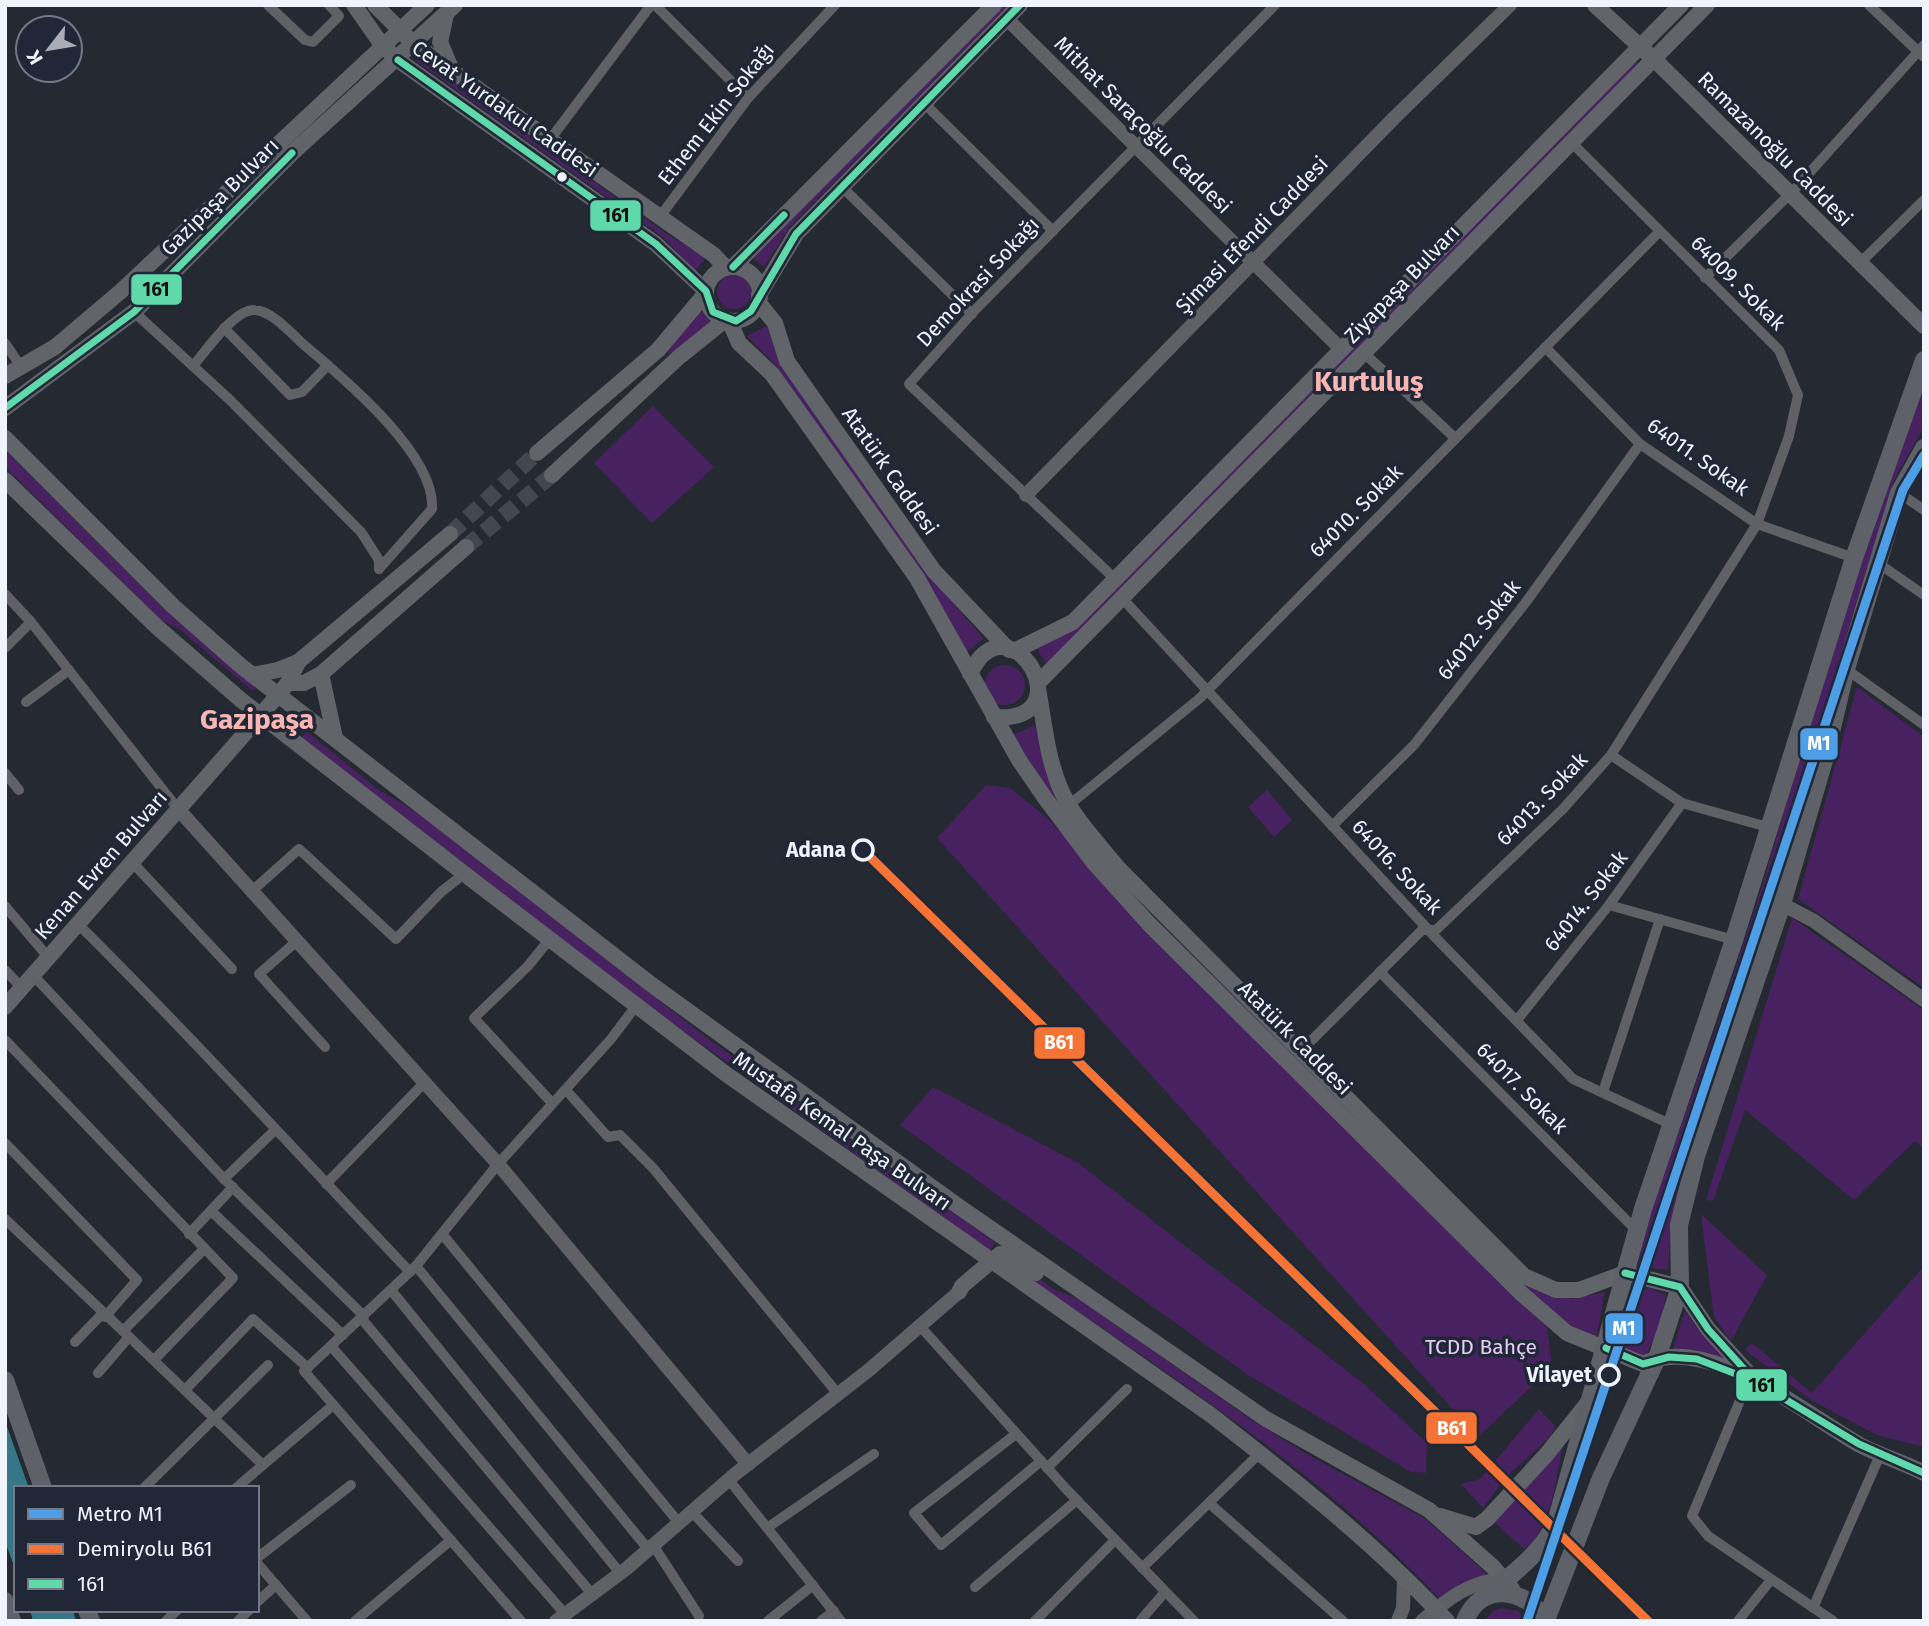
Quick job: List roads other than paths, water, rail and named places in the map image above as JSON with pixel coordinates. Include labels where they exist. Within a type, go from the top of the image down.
[{"type":"main road","name":"Cevat Yurdakul Caddesi","points":[[354,5],[366,18],[382,45],[398,60],[656,244],[706,292]]},
{"type":"main road","name":"Cevat Yurdakul Caddesi","points":[[374,5],[414,44],[730,267]]},
{"type":"main road","name":"Gazipaşa Bulvarı","points":[[5,376],[55,347],[178,239],[278,142],[427,5]]},
{"type":"main road","points":[[537,453],[658,350],[706,292],[714,274],[730,267],[994,5]]},
{"type":"main road","points":[[552,475],[679,357],[727,320],[745,318],[796,233],[1020,5]]},
{"type":"main road","name":"Ramazanoğlu Caddesi","points":[[1595,5],[1649,50]]},
{"type":"main road","name":"Ramazanoğlu Caddesi","points":[[1608,5],[1649,50],[1864,259],[1924,326]]},
{"type":"main road","name":"Ziyapaşa Bulvarı","points":[[1038,686],[1121,597],[1571,142],[1649,50],[1681,5]]},
{"type":"main road","name":"Ziyapaşa Bulvarı","points":[[1012,651],[1073,622],[1341,349],[1649,50],[1707,5]]},
{"type":"main road","name":"Gazipaşa Bulvarı","points":[[5,408],[134,312],[197,252],[292,153],[451,10]]},
{"type":"main road","points":[[451,10],[440,42],[453,72]]},
{"type":"main road","name":"Ramazanoğlu Caddesi","points":[[1864,259],[1924,311]]},
{"type":"main road","points":[[730,267],[742,269],[755,279],[759,298]]},
{"type":"main road","points":[[706,292],[711,310],[727,320]]},
{"type":"main road","name":"Atatürk Caddesi","points":[[759,298],[775,323],[787,361],[934,571],[1012,651]]},
{"type":"main road","name":"Atatürk Caddesi","points":[[727,320],[739,343],[772,374],[916,578],[971,674]]},
{"type":"main road","points":[[1465,1621],[1476,1603],[1488,1595],[1510,1587],[1549,1538],[1556,1522],[1625,1273],[1771,828],[1854,558],[1924,360]]},
{"type":"main road","name":"Mustafa Kemal Paşa Bulvarı","points":[[5,438],[174,607],[252,675],[283,689],[335,738],[652,985],[970,1214],[1287,1433],[1433,1514]]},
{"type":"main road","points":[[1546,1620],[1601,1478],[1657,1358],[1680,1287],[1679,1224],[1696,1156],[1782,904],[1825,757],[1846,669],[1899,493],[1924,448]]},
{"type":"main road","name":"Mustafa Kemal Paşa Bulvarı","points":[[5,480],[157,626],[261,715],[636,1006],[969,1247],[996,1260],[1012,1276],[1211,1415],[1263,1456],[1404,1578],[1441,1615]]},
{"type":"main road","points":[[252,675],[278,670],[298,662],[450,534]]},
{"type":"main road","points":[[283,689],[304,684],[321,674],[466,547]]},
{"type":"main road","points":[[993,651],[1012,651],[1034,667],[1038,686],[1027,709],[1007,718],[994,717],[971,674],[982,656],[993,651]]},
{"type":"main road","name":"Kenan Evren Bulvarı","points":[[5,1007],[261,715],[283,689],[298,662]]},
{"type":"main road","points":[[321,674],[335,738]]},
{"type":"main road","name":"Atatürk Caddesi","points":[[1038,686],[1048,751],[1069,805],[1119,869],[1300,1052],[1524,1276],[1556,1290],[1579,1290],[1625,1273]]},
{"type":"main road","name":"Atatürk Caddesi","points":[[994,717],[1045,798],[1094,863],[1150,925],[1522,1294],[1567,1333],[1643,1364],[1657,1358],[1695,1359],[1730,1368],[1752,1380]]},
{"type":"main road","points":[[959,1292],[996,1260],[1002,1247],[995,1237],[972,1222],[970,1214]]},
{"type":"main road","points":[[969,1247],[976,1261],[976,1278]]},
{"type":"main road","points":[[996,1260],[1016,1259],[1061,1290],[1083,1292]]},
{"type":"main road","points":[[1625,1273],[1680,1287],[1708,1329],[1752,1380],[1880,1455],[1924,1473]]},
{"type":"main road","points":[[976,1278],[1012,1276]]},
{"type":"main road","points":[[5,1380],[42,1486]]},
{"type":"main road","points":[[1433,1514],[1476,1527],[1546,1455],[1592,1398]]},
{"type":"main road","points":[[1433,1514],[1510,1587],[1537,1607],[1546,1620]]},
{"type":"main road","points":[[5,1601],[12,1621]]},
{"type":"street","points":[[268,5],[305,40],[313,42],[340,16],[330,5]]},
{"type":"street","points":[[549,141],[653,5],[748,98]]},
{"type":"street","name":"Ethem Ekin Sokağı","points":[[659,218],[748,98],[835,5]]},
{"type":"street","name":"Demokrasi Sokağı","points":[[1114,578],[909,384],[972,314],[1134,146],[1275,5]]},
{"type":"street","name":"Şimasi Efendi Caddesi","points":[[1026,495],[1394,118],[1510,5]]},
{"type":"street","points":[[1705,278],[1794,190],[1922,51],[1869,5]]},
{"type":"street","name":"Mithat Saraçoğlu Caddesi","points":[[1007,19],[1341,349]]},
{"type":"street","points":[[923,102],[1053,231]]},
{"type":"street","name":"64009. Sokak","points":[[1571,142],[1779,350],[1798,395],[1789,436],[1757,524]]},
{"type":"street","points":[[841,186],[972,314]]},
{"type":"street","points":[[1864,259],[1924,200]]},
{"type":"street","name":"64010. Sokak","points":[[1069,805],[1206,691],[1660,232]]},
{"type":"street","points":[[134,312],[193,366],[361,531],[379,560],[379,569],[432,509],[433,499],[427,481],[402,441],[367,398],[263,312],[250,310],[224,328],[193,366]]},
{"type":"street","points":[[224,328],[290,396],[302,392],[328,365]]},
{"type":"street","points":[[5,343],[22,368]]},
{"type":"street","name":"64011. Sokak","points":[[1545,347],[1640,444],[1757,524],[1854,558]]},
{"type":"street","points":[[1364,353],[1455,438]]},
{"type":"street","name":"64012. Sokak","points":[[1332,826],[1414,745],[1526,602],[1640,444]]},
{"type":"street","points":[[1899,493],[1924,510]]},
{"type":"street","name":"64013. Sokak","points":[[1300,1052],[1422,930],[1436,930],[1562,810],[1611,755],[1757,524]]},
{"type":"street","points":[[1878,563],[1924,595]]},
{"type":"street","points":[[5,594],[31,622],[178,809],[498,1164],[748,1464]]},
{"type":"street","name":"64016. Sokak","points":[[1121,597],[1429,930],[1573,1079],[1672,1125]]},
{"type":"street","points":[[5,648],[31,622]]},
{"type":"street","points":[[1846,669],[1924,724]]},
{"type":"street","points":[[26,702],[69,670]]},
{"type":"street","points":[[1611,755],[1682,803],[1771,828]]},
{"type":"street","points":[[5,774],[19,790]]},
{"type":"street","name":"64014. Sokak","points":[[1517,1020],[1609,905],[1682,803]]},
{"type":"street","points":[[252,891],[299,849],[396,939],[441,892],[464,874]]},
{"type":"street","points":[[132,862],[232,969]]},
{"type":"street","points":[[1782,904],[1814,922],[1924,1000]]},
{"type":"street","points":[[1609,905],[1734,940]]},
{"type":"street","points":[[5,906],[48,957]]},
{"type":"street","points":[[1603,1092],[1660,919]]},
{"type":"street","points":[[76,923],[184,1029],[274,1131],[413,1269],[650,1547],[699,1616]]},
{"type":"street","points":[[550,940],[528,966],[474,1018],[552,1104]]},
{"type":"street","points":[[297,941],[259,974],[325,1047]]},
{"type":"street","points":[[5,970],[22,988]]},
{"type":"street","name":"64017. Sokak","points":[[1380,972],[1638,1232]]},
{"type":"street","points":[[33,975],[224,1179],[362,1317],[592,1594]]},
{"type":"street","points":[[521,1621],[304,1371],[413,1269],[498,1164],[566,1090],[636,1006]]},
{"type":"street","points":[[5,1040],[233,1278],[154,1360]]},
{"type":"street","points":[[326,1184],[425,1083]]},
{"type":"street","points":[[566,1090],[608,1137],[620,1135],[653,1168],[838,1394]]},
{"type":"street","points":[[224,1179],[274,1131]]},
{"type":"street","points":[[5,1143],[137,1280],[75,1342]]},
{"type":"street","points":[[189,1234],[233,1187]]},
{"type":"street","points":[[211,1210],[344,1335]]},
{"type":"street","points":[[5,1219],[263,1465]]},
{"type":"street","points":[[443,1235],[679,1522]]},
{"type":"street","points":[[97,1373],[126,1334],[204,1249]]},
{"type":"street","points":[[391,1290],[620,1573]]},
{"type":"street","points":[[331,1346],[561,1618],[620,1573],[748,1464],[838,1394],[959,1292]]},
{"type":"street","points":[[186,1390],[253,1320],[308,1368]]},
{"type":"street","points":[[919,1325],[1077,1500],[1194,1621]]},
{"type":"street","points":[[146,1486],[268,1365]]},
{"type":"street","points":[[1752,1380],[1692,1516],[1708,1536],[1770,1581],[1833,1621]]},
{"type":"street","points":[[1016,1434],[914,1513],[941,1545],[1044,1464],[1128,1389]]},
{"type":"street","points":[[238,1486],[332,1406]]},
{"type":"street","points":[[767,1528],[874,1454]]},
{"type":"street","points":[[1812,1608],[1880,1455]]},
{"type":"street","points":[[1142,1567],[1263,1456]]},
{"type":"street","points":[[729,1480],[838,1616],[821,1621]]},
{"type":"street","points":[[259,1558],[351,1485]]},
{"type":"street","points":[[975,1587],[1077,1500]]},
{"type":"street","points":[[1209,1503],[1343,1621]]},
{"type":"street","points":[[692,1512],[738,1561]]},
{"type":"street","points":[[355,1621],[451,1540]]},
{"type":"street","points":[[1035,1621],[1115,1540]]},
{"type":"street","points":[[259,1563],[307,1621]]},
{"type":"street","points":[[1398,1621],[1403,1608],[1404,1578]]},
{"type":"street","points":[[1422,1621],[1441,1615],[1444,1601],[1484,1581],[1510,1587]]},
{"type":"street","points":[[1738,1621],[1770,1581]]},
{"type":"street","points":[[259,1600],[276,1585]]},
{"type":"street","points":[[768,1621],[813,1585]]},
{"type":"street","points":[[1140,1621],[1165,1592]]},
{"type":"water","points":[[5,1421],[28,1486],[14,1486],[14,1566],[5,1542]]},
{"type":"water","points":[[31,1612],[74,1612],[76,1621],[33,1621]]},
{"type":"tunnel","points":[[450,534],[537,453]]},
{"type":"tunnel","points":[[466,547],[552,475]]},
{"type":"metro line","name":"M1","points":[[1527,1621],[1903,490],[1924,455]]},
{"type":"rail line","name":"B61","points":[[863,850],[1648,1621]]},
{"type":"place","name":"Adana","points":[[863,850]]},
{"type":"place","name":"Vilayet","points":[[1609,1375]]},
{"type":"district","name":"Kurtuluş","points":[[1369,381]]},
{"type":"district","name":"Gazipaşa","points":[[257,719]]},
{"type":"park label","name":"TCDD Bahçe","points":[[1481,1347]]}]
